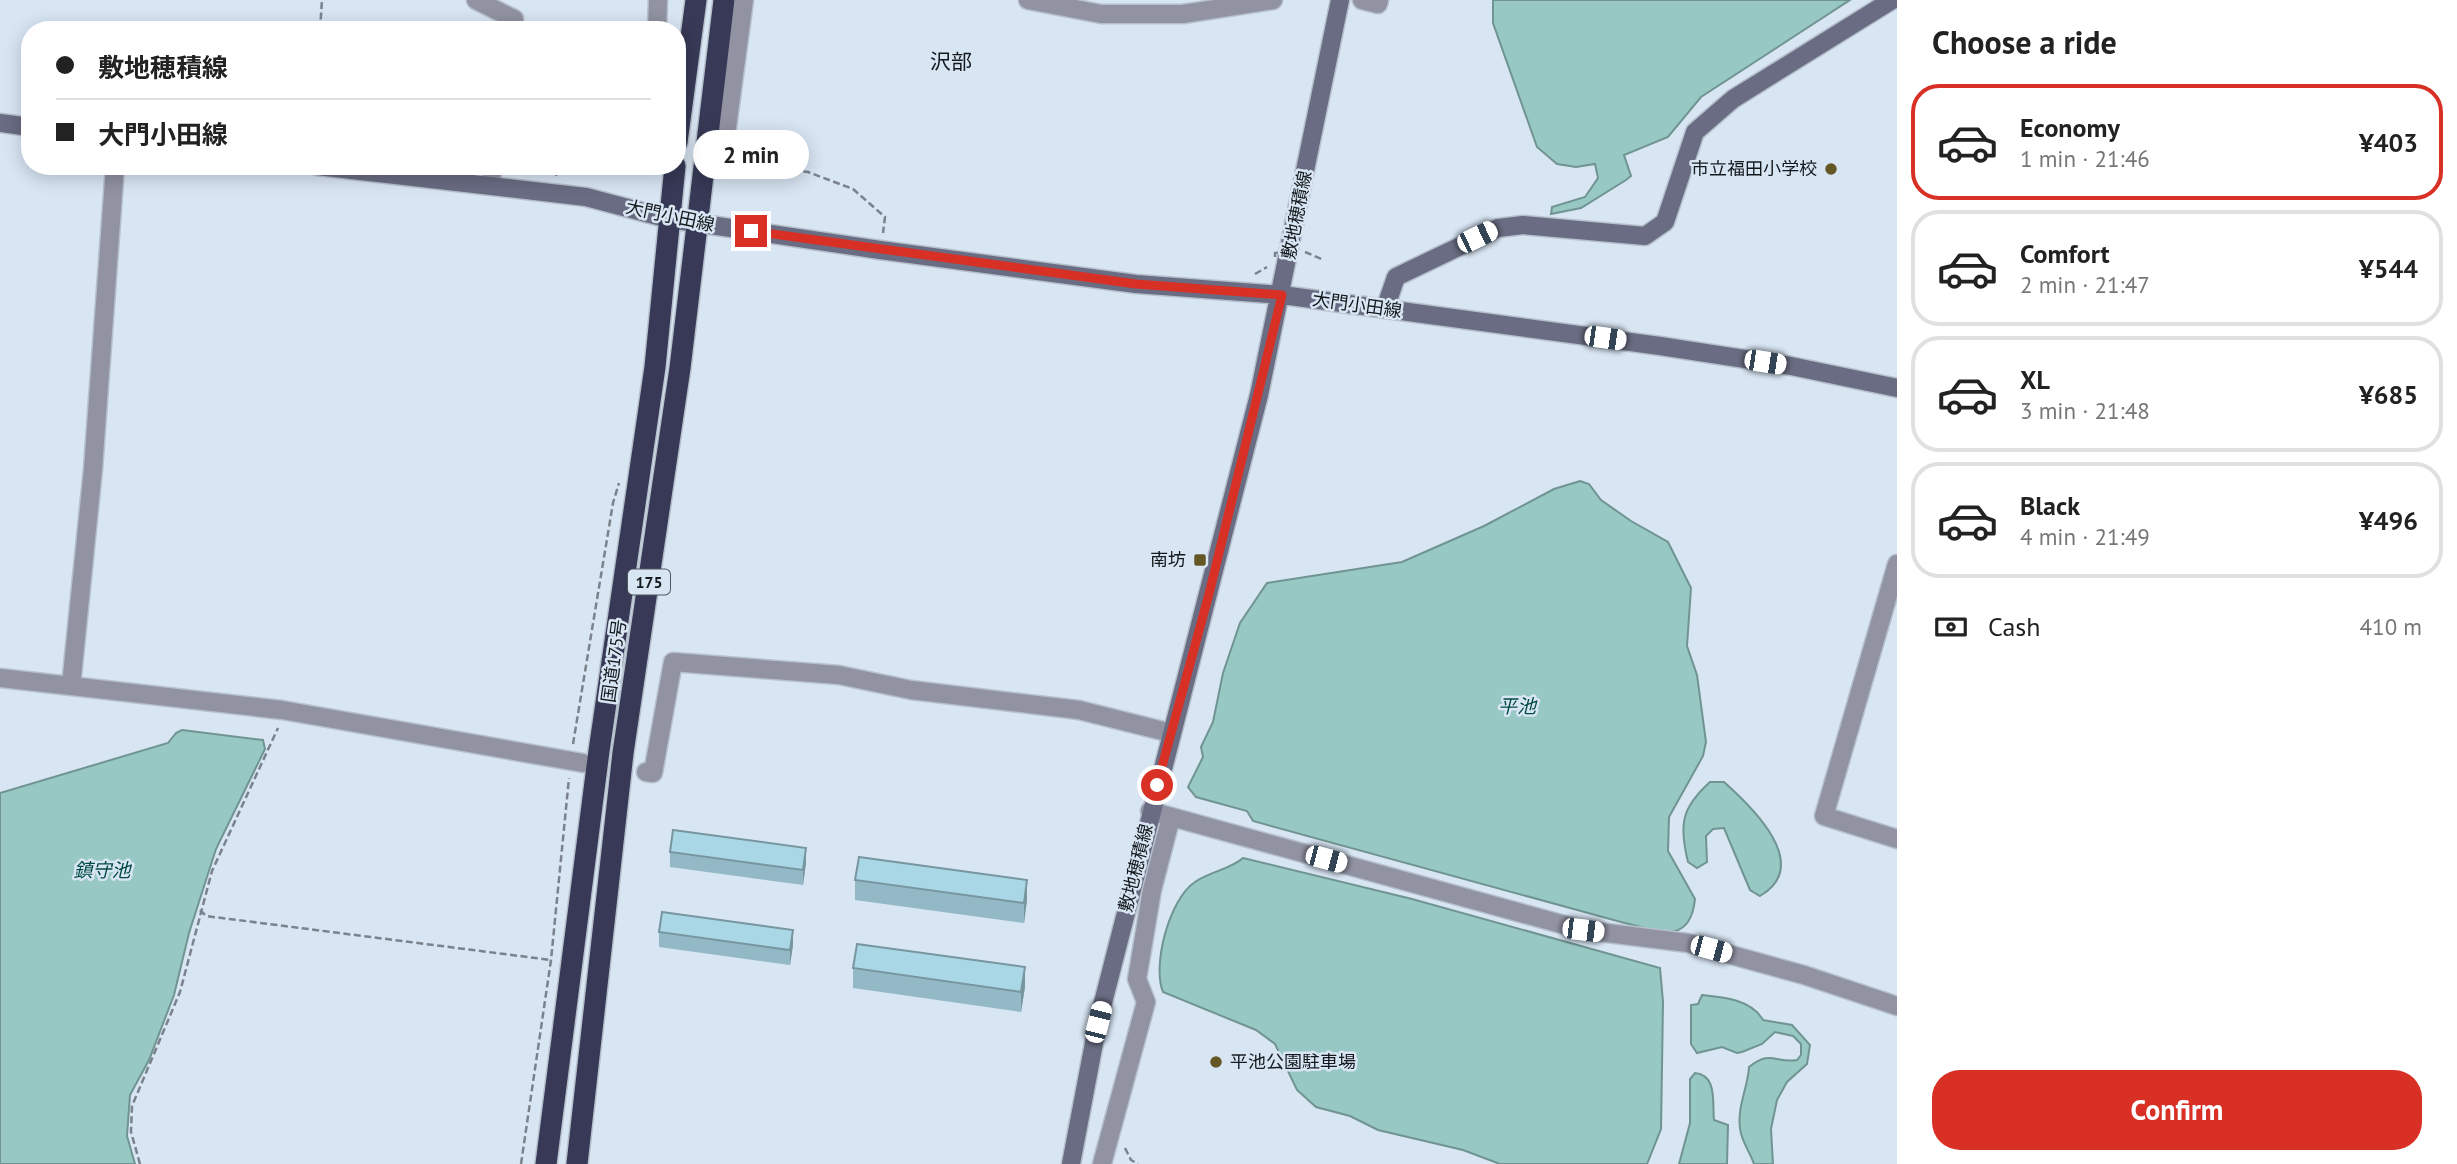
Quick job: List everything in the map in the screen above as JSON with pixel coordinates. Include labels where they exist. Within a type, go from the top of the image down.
[{"type":"highway","points":[[686,71],[696,0]]},
{"type":"highway","name":"国道175号","points":[[578,1164],[623,753],[699,223],[724,0]]},
{"type":"highway","name":"国道175号","points":[[546,1164],[599,751],[655,368],[674,175]]},
{"type":"main road","name":"敷地穂積線","points":[[1071,1164],[1098,1022],[1150,811],[1209,594],[1282,295],[1340,0]]},
{"type":"main road","points":[[1385,309],[1396,277],[1498,228],[1523,225],[1645,236],[1665,222],[1695,132],[1733,99],[1892,0]]},
{"type":"main road","points":[[0,122],[21,126]]},
{"type":"main road","name":"大門小田線","points":[[398,175],[586,197],[669,219],[880,250],[1136,284],[1282,295],[1791,366],[1897,388]]},
{"type":"street","points":[[476,0],[501,4],[514,21]]},
{"type":"street","points":[[657,21],[658,0]]},
{"type":"street","points":[[707,139],[727,127],[744,0]]},
{"type":"street","points":[[1028,0],[1183,14],[1273,0]]},
{"type":"street","points":[[1362,0],[1378,4],[1379,0]]},
{"type":"street","points":[[71,686],[93,469],[114,175]]},
{"type":"street","points":[[489,185],[491,175]]},
{"type":"street","points":[[1897,564],[1824,816],[1897,839]]},
{"type":"street","points":[[646,772],[653,773],[673,662],[839,676],[911,690],[1079,710],[1171,733]]},
{"type":"street","points":[[0,678],[282,710],[577,762]]},
{"type":"street","points":[[1150,811],[1583,930],[1688,943],[1804,975],[1897,1006]]},
{"type":"street","points":[[1102,1164],[1146,1002],[1137,979],[1152,890],[1171,817]]},
{"type":"path","points":[[321,21],[322,0]]},
{"type":"path","points":[[741,163],[808,172],[853,189],[886,217],[880,250]]},
{"type":"path","points":[[1249,277],[1265,270],[1275,253],[1302,250],[1324,260]]},
{"type":"path","points":[[521,1164],[617,484],[639,479]]},
{"type":"path","points":[[140,1164],[131,1132],[132,1106],[180,992],[212,871],[277,734],[282,710]]},
{"type":"path","points":[[200,910],[206,916],[551,960]]},
{"type":"water","points":[[1493,0],[1850,0],[1701,97],[1668,137],[1624,155],[1631,176],[1626,180],[1581,208],[1551,214],[1552,207],[1585,197],[1598,178],[1595,164],[1576,167],[1557,164],[1537,147],[1493,23]]},
{"type":"water","name":"平池","points":[[1580,481],[1589,484],[1601,500],[1631,521],[1668,542],[1691,588],[1687,646],[1697,675],[1706,742],[1703,756],[1669,817],[1668,851],[1695,899],[1692,914],[1686,924],[1669,932],[1646,929],[1253,821],[1247,811],[1196,797],[1188,787],[1203,757],[1201,747],[1213,722],[1223,673],[1240,623],[1267,583],[1402,562],[1484,526],[1554,489]]},
{"type":"water","name":"鎮守池","points":[[182,730],[263,740],[265,749],[216,849],[189,933],[174,995],[149,1060],[130,1095],[127,1136],[135,1164],[0,1164],[0,793],[168,743]]},
{"type":"water","points":[[1710,782],[1724,782],[1749,806],[1772,837],[1779,853],[1781,869],[1775,883],[1760,896],[1750,890],[1724,828],[1713,829],[1706,836],[1707,862],[1697,868],[1688,862],[1683,827],[1685,818],[1693,800]]},
{"type":"water","points":[[1243,858],[1412,899],[1660,968],[1663,1002],[1661,1129],[1647,1164],[1500,1164],[1463,1150],[1378,1130],[1350,1116],[1316,1107],[1297,1090],[1275,1044],[1256,1030],[1163,992],[1160,981],[1161,950],[1177,903],[1195,882]]},
{"type":"water","points":[[1702,995],[1737,1001],[1752,1008],[1763,1020],[1792,1025],[1810,1045],[1807,1064],[1787,1082],[1777,1100],[1771,1129],[1773,1164],[1754,1164],[1741,1133],[1739,1120],[1749,1067],[1768,1058],[1797,1060],[1801,1055],[1801,1044],[1793,1036],[1775,1032],[1762,1044],[1742,1052],[1737,1053],[1722,1047],[1697,1053],[1691,1044],[1691,1005],[1698,1004]]},
{"type":"water","points":[[1695,1073],[1702,1075],[1711,1085],[1714,1120],[1728,1125],[1727,1164],[1679,1164],[1690,1123],[1690,1079]]},
{"type":"building","points":[[673,830],[806,848],[803,870],[670,852]]},
{"type":"building","points":[[859,857],[1027,880],[1024,903],[855,880]]},
{"type":"building","points":[[662,912],[793,930],[790,950],[659,932]]},
{"type":"building","points":[[857,944],[1025,967],[1021,992],[853,968]]},
{"type":"place","name":"市立福田小学校","points":[[1831,169]]},
{"type":"place","name":"南坊","points":[[1200,560]]},
{"type":"place","name":"平池公園駐車場","points":[[1216,1062]]},
{"type":"district","name":"沢部","points":[[951,62]]},
{"type":"route","points":[[751,231],[1136,284],[1282,295],[1209,594],[1157,785]]}]
